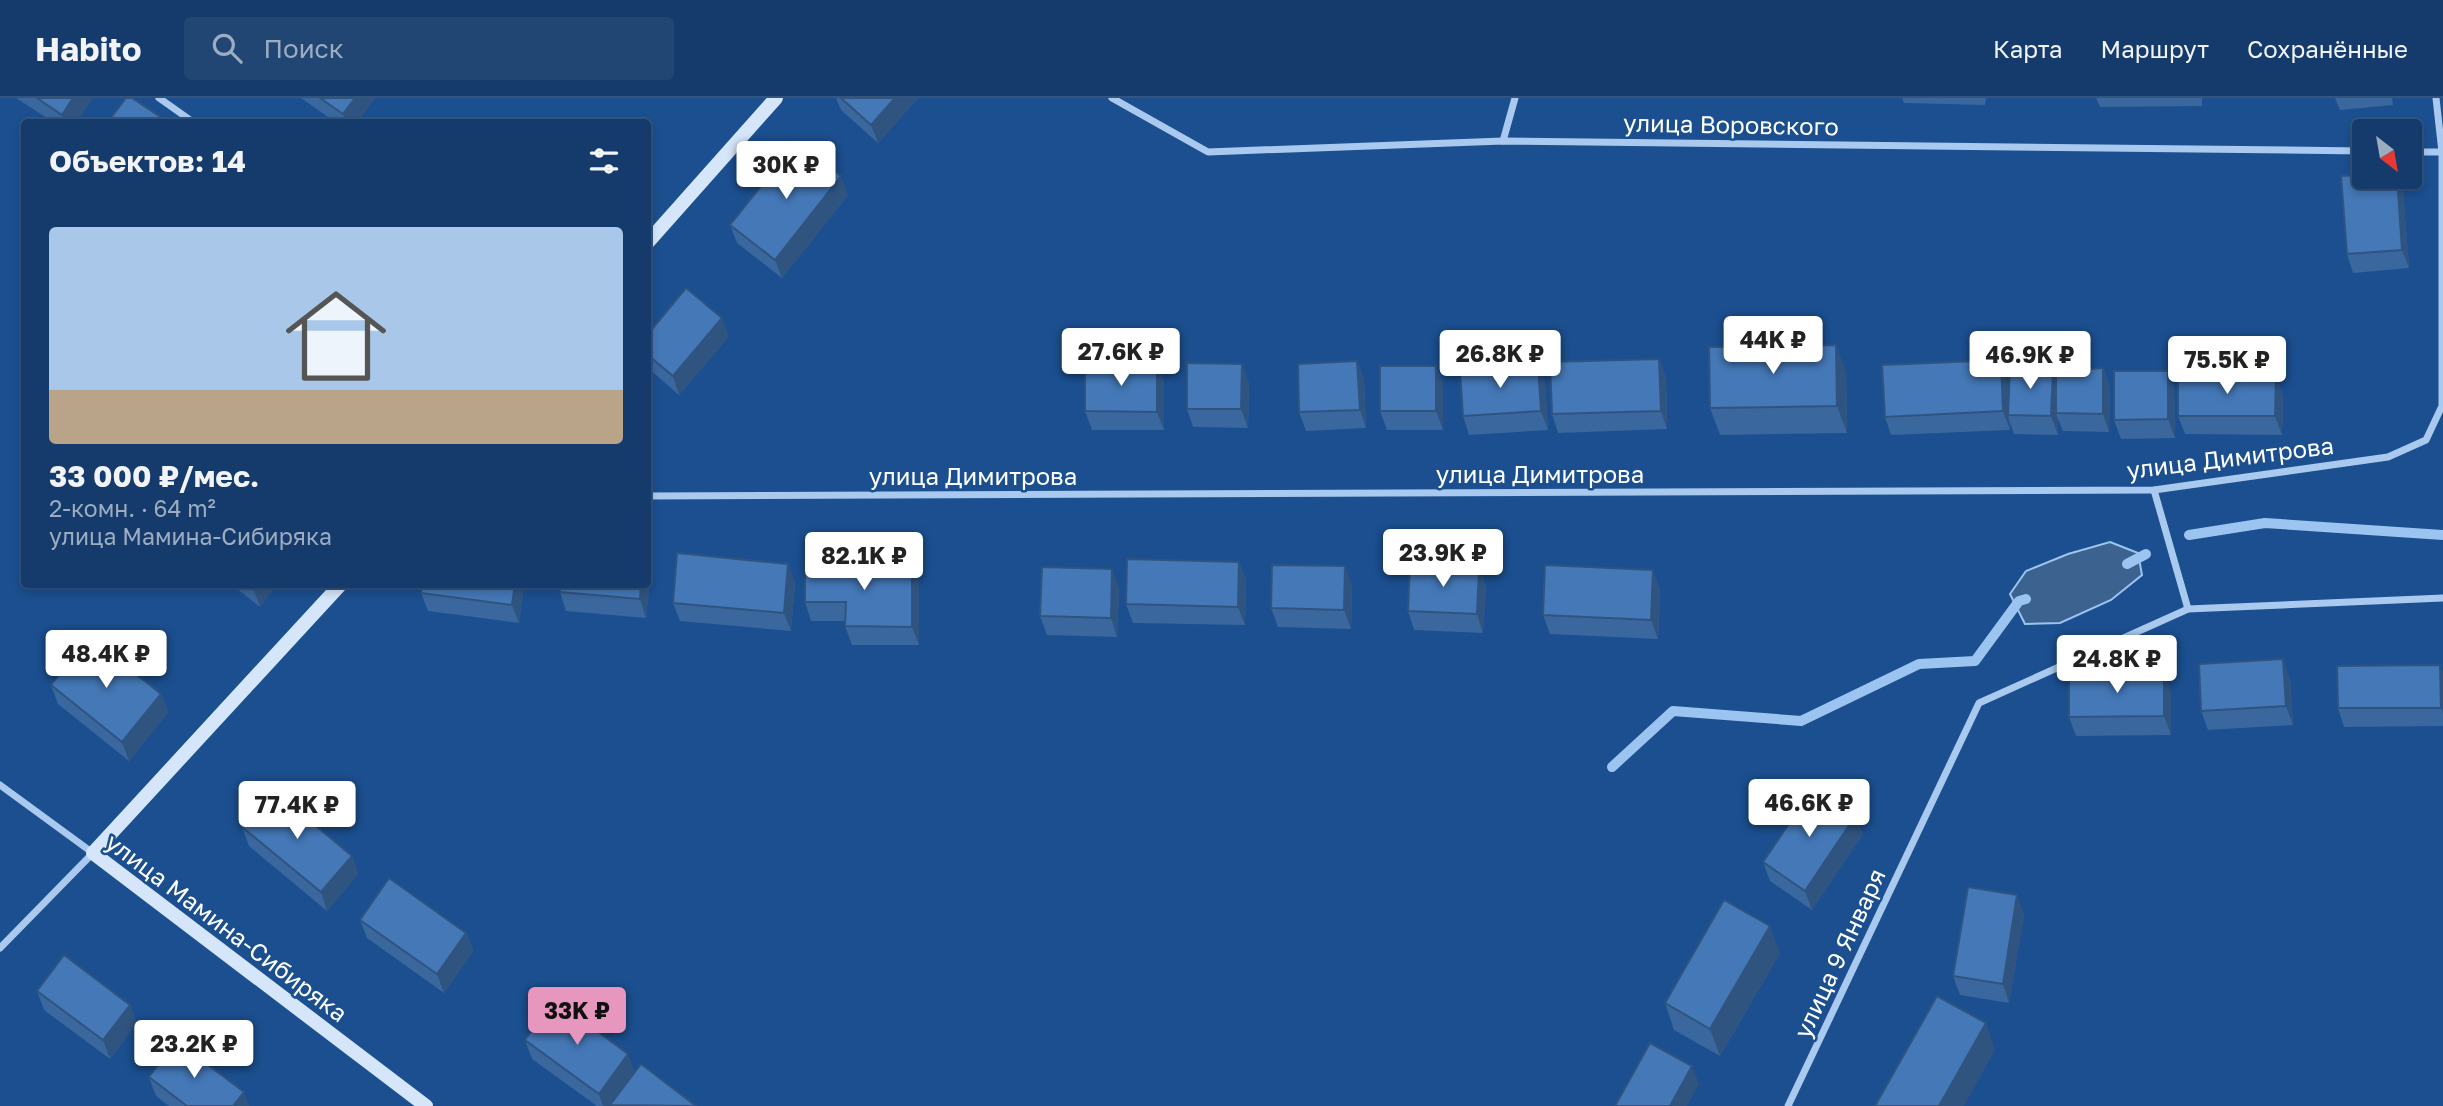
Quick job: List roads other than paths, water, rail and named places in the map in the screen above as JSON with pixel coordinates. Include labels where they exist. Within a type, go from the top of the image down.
[{"type":"street","points":[[159,98],[189,119]]},
{"type":"street","points":[[651,239],[776,98]]},
{"type":"street","name":"улица Воровского","points":[[1112,98],[1208,152],[1503,141],[2352,151]]},
{"type":"street","points":[[1503,141],[1515,98]]},
{"type":"street","points":[[2422,152],[2442,152],[2436,98]]},
{"type":"street","name":"улица Димитрова","points":[[651,496],[2154,490],[2388,457],[2426,440],[2442,406],[2442,152]]},
{"type":"street","points":[[2154,490],[2188,608],[2443,598]]},
{"type":"street","points":[[0,947],[93,853],[337,588]]},
{"type":"street","name":"улица 9 Января","points":[[1788,1106],[1979,703],[2188,608]]},
{"type":"street","name":"улица Мамина-Сибиряка","points":[[0,785],[426,1106]]},
{"type":"water","points":[[2110,542],[2138,553],[2142,575],[2111,600],[2060,623],[2025,624],[2010,594],[2026,571],[2068,554]]},
{"type":"waterway","points":[[2189,535],[2265,523],[2443,535]]},
{"type":"waterway","points":[[2127,564],[2146,554]]},
{"type":"waterway","points":[[1612,767],[1673,711],[1801,721],[1919,664],[1975,661],[2019,601],[2026,599]]}]
